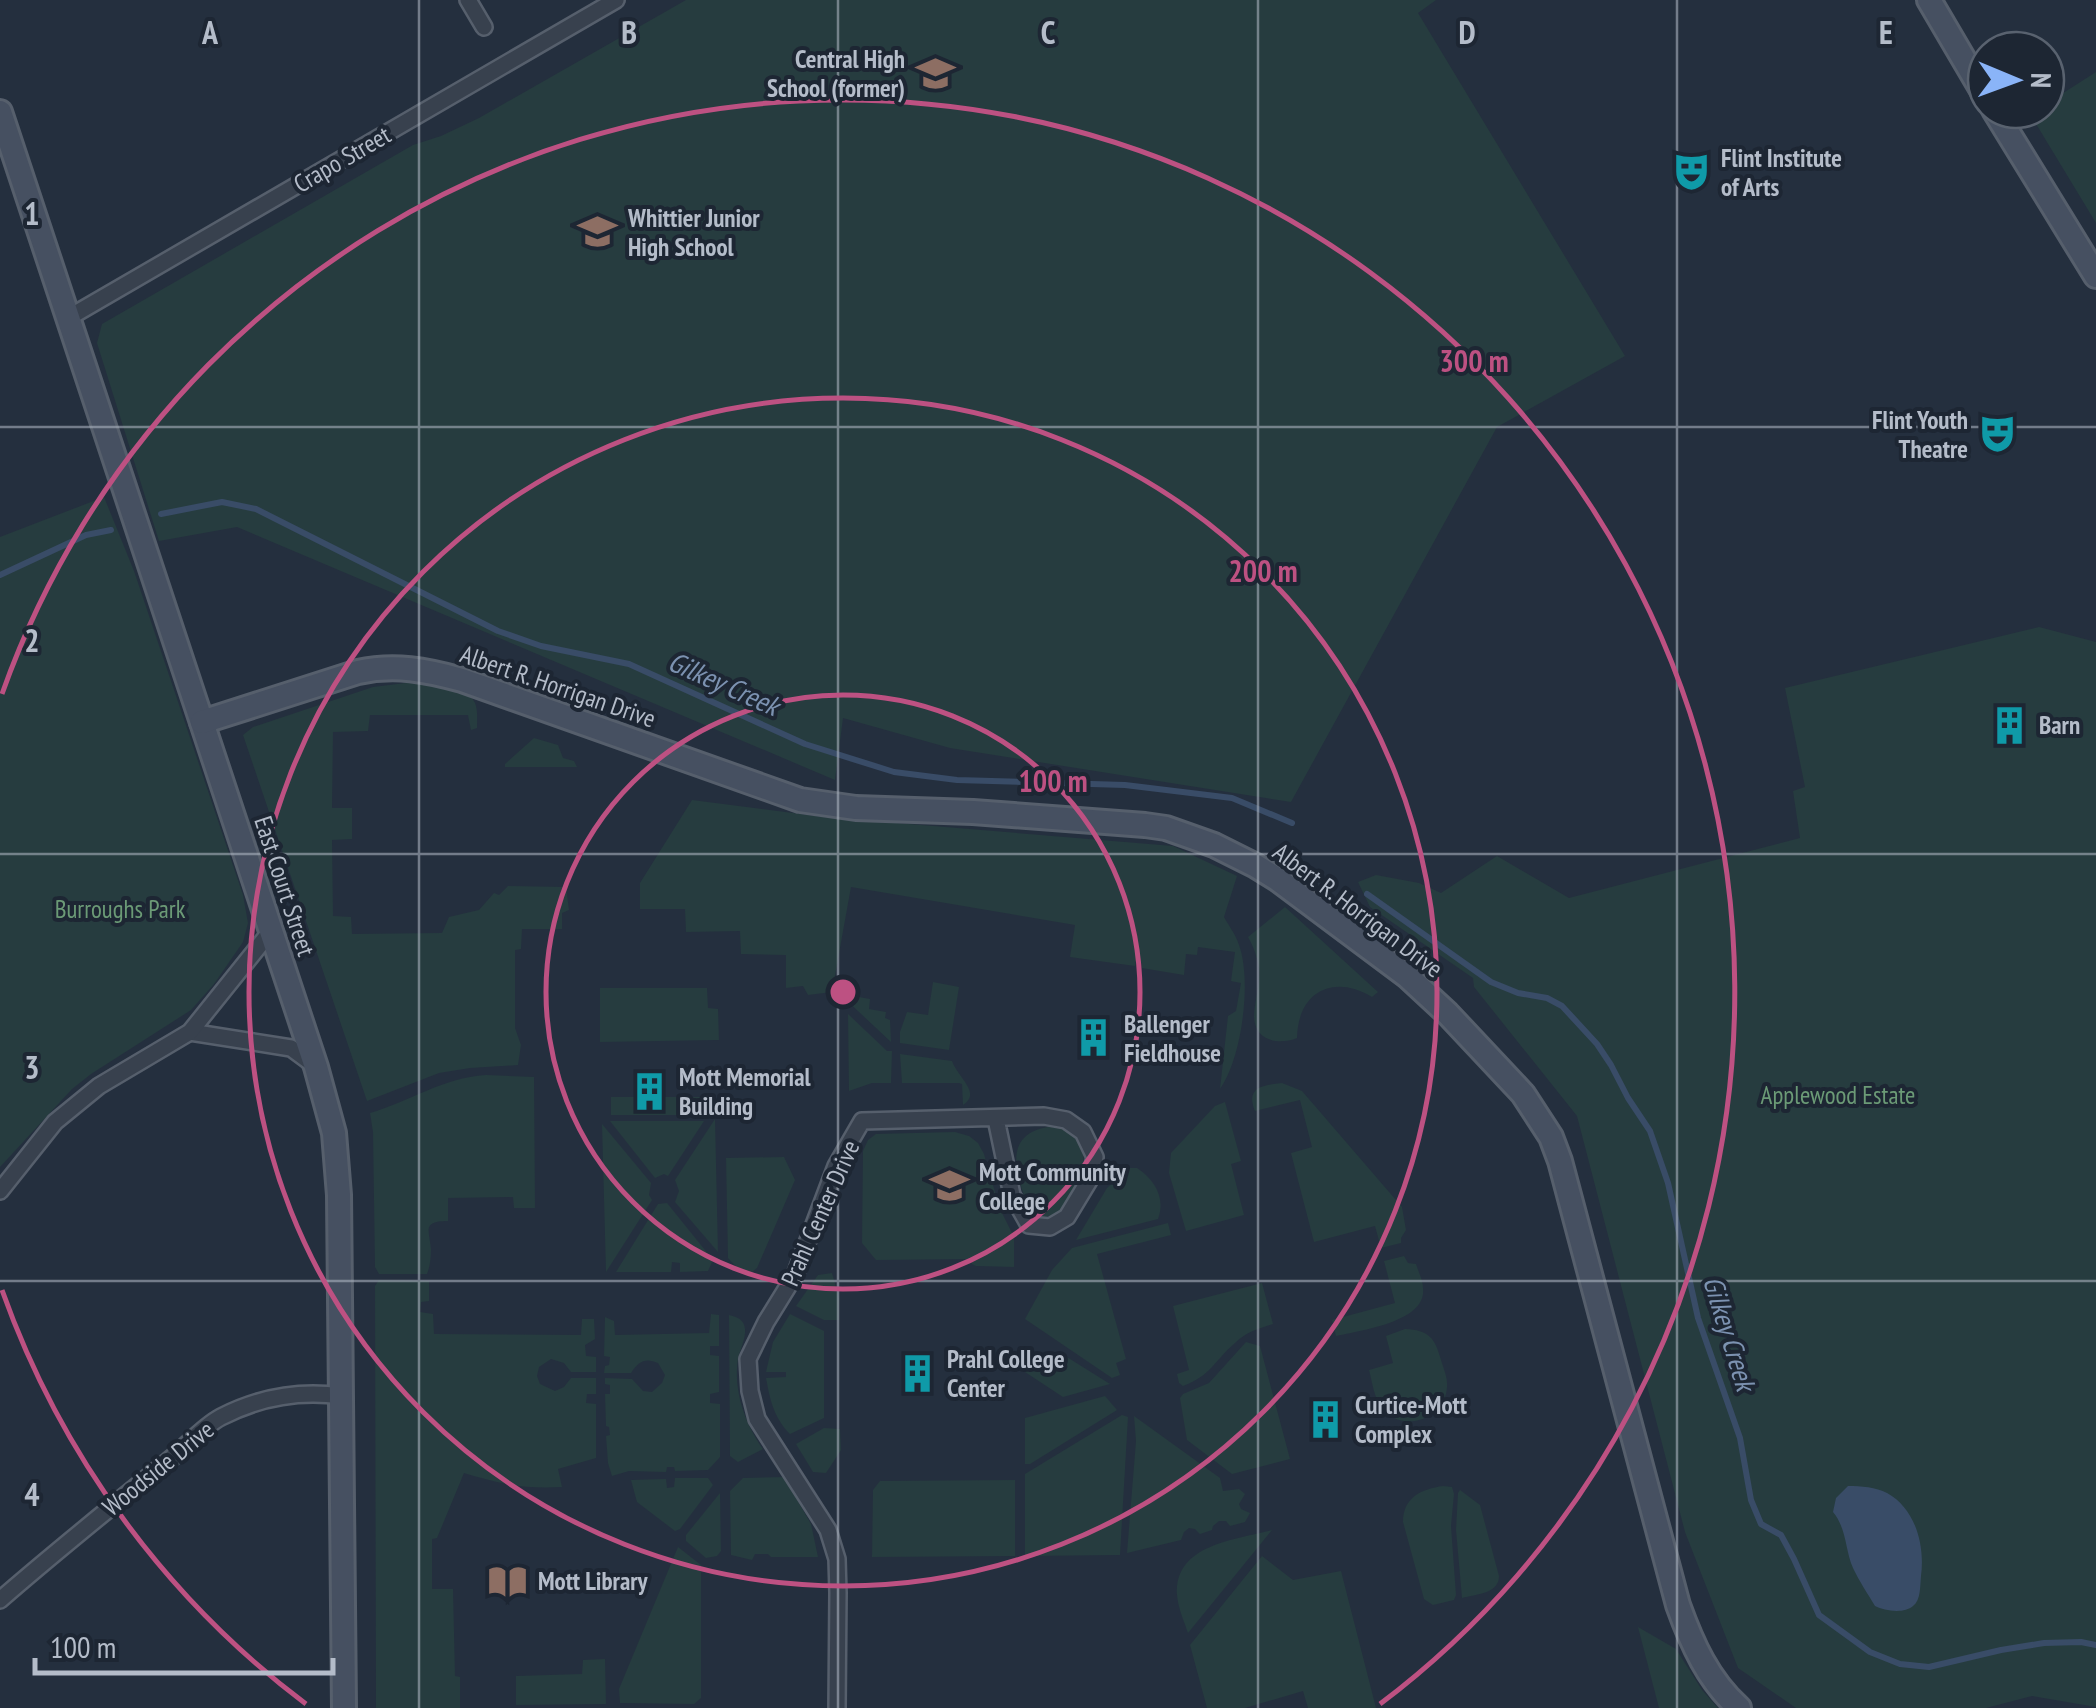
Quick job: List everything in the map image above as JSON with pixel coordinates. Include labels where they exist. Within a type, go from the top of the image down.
[{"type":"street","points":[[468,0],[484,27]]},
{"type":"street","name":"Crapo Street","points":[[68,318],[616,0]]},
{"type":"street","points":[[1929,0],[1966,63]]},
{"type":"street","name":"East Court Street","points":[[0,112],[330,1117],[338,1164],[344,1708]]},
{"type":"street","points":[[2006,130],[2096,276]]},
{"type":"street","name":"Albert R. Horrigan Drive","points":[[202,722],[358,672],[377,668],[417,669],[462,680],[800,800],[856,808],[1145,825],[1186,834],[1256,866],[1407,976],[1495,1063],[1539,1116],[1560,1161],[1678,1605],[1699,1656],[1739,1708]]},
{"type":"street","points":[[0,1191],[55,1122],[99,1086],[190,1032],[272,931]]},
{"type":"street","points":[[190,1032],[292,1048],[316,1066]]},
{"type":"street","name":"Prahl Center Drive","points":[[836,1708],[837,1559],[828,1530],[757,1419],[748,1358],[796,1274],[836,1166],[862,1121],[1044,1116],[1066,1120],[1083,1132],[1096,1157],[1090,1179],[1067,1216],[1050,1228],[1030,1225],[1012,1194],[996,1119]]},
{"type":"street","name":"Woodside Drive","points":[[0,1600],[217,1418],[268,1397],[313,1392],[341,1396]]},
{"type":"green space","points":[[686,0],[1436,0],[1418,13],[1625,356],[1497,427],[1291,802],[950,748],[843,718],[835,780],[237,527],[159,541],[97,343],[102,324],[413,145],[479,118]]},
{"type":"green space","points":[[2096,72],[2096,223],[2040,130],[2066,130],[2066,91]]},
{"type":"green space","name":"Burroughs Park","points":[[104,497],[134,571],[243,895],[248,923],[243,942],[191,1010],[72,1089],[0,1167],[0,537]]},
{"type":"green space","name":"Applewood Estate","points":[[2039,627],[2096,642],[2096,1707],[2032,1696],[1986,1708],[1796,1708],[1738,1668],[1685,1532],[1577,1116],[1474,987],[1473,978],[1370,907],[1358,882],[1376,875],[1419,883],[1441,893],[1497,856],[1569,898],[1800,838],[1793,791],[1805,787],[1785,688]]},
{"type":"green space","points":[[414,682],[448,687],[471,697],[477,709],[477,728],[471,730],[468,715],[370,715],[368,731],[333,732],[332,808],[352,808],[352,839],[332,840],[333,916],[351,917],[352,934],[442,933],[449,917],[479,910],[494,893],[499,895],[508,886],[566,887],[569,910],[562,913],[562,929],[522,929],[521,949],[515,950],[515,1028],[521,1045],[518,1065],[439,1073],[367,1101],[243,735],[253,727],[373,687]]},
{"type":"green space","points":[[534,738],[558,745],[563,758],[574,761],[577,767],[505,767]]},
{"type":"green space","points":[[692,800],[824,817],[1173,846],[1237,876],[1224,917],[1238,941],[1243,960],[1245,998],[1228,1075],[1220,1089],[1228,1016],[1236,1011],[1241,983],[1231,981],[1235,952],[1198,947],[1197,955],[1186,954],[1184,975],[1142,968],[1142,963],[1136,961],[1135,966],[1070,957],[1075,925],[851,887],[832,992],[808,995],[803,986],[786,988],[786,955],[741,954],[740,931],[686,932],[685,909],[640,909],[640,883]]},
{"type":"green space","points":[[1285,907],[1378,992],[1372,997],[1344,987],[1321,991],[1304,1009],[1297,1038],[1276,1041],[1264,1036],[1255,1025],[1259,968],[1248,937]]},
{"type":"green space","points":[[933,982],[959,987],[949,1050],[900,1043],[907,1012],[928,1015]]},
{"type":"green space","points":[[600,988],[707,988],[708,1008],[718,1009],[719,1040],[600,1042]]},
{"type":"green space","points":[[832,992],[870,999],[869,1009],[886,1012],[891,1042],[843,997]]},
{"type":"green space","points":[[848,1014],[887,1051],[892,1051],[891,1083],[872,1083],[849,1091]]},
{"type":"green space","points":[[900,1054],[952,1061],[969,1090],[968,1100],[963,1105],[959,1083],[902,1083]]},
{"type":"green space","points":[[486,1075],[534,1077],[535,1208],[514,1208],[513,1197],[448,1198],[448,1221],[429,1228],[431,1252],[427,1274],[379,1274],[375,1267],[370,1113],[441,1085]]},
{"type":"green space","points":[[1282,1083],[1302,1091],[1402,1207],[1406,1230],[1401,1243],[1381,1248],[1375,1226],[1314,1242],[1291,1153],[1312,1147],[1300,1100],[1255,1111],[1253,1103],[1258,1089]]},
{"type":"green space","points":[[611,1097],[706,1097],[706,1115],[611,1115]]},
{"type":"green space","points":[[1225,1102],[1241,1161],[1231,1164],[1244,1215],[1186,1231],[1169,1173],[1171,1153],[1215,1106]]},
{"type":"green space","points":[[715,1119],[718,1252],[675,1202],[679,1191],[675,1180]]},
{"type":"green space","points":[[610,1121],[704,1121],[668,1176],[655,1178]]},
{"type":"green space","points":[[602,1124],[651,1183],[652,1200],[606,1272]]},
{"type":"green space","points":[[1054,1126],[1076,1137],[1084,1153],[1083,1163],[1064,1208],[1045,1216],[1029,1209],[1016,1157],[1025,1137]]},
{"type":"green space","points":[[955,1132],[969,1136],[984,1154],[1000,1209],[1014,1237],[1014,1267],[976,1266],[971,1259],[876,1260],[862,1243],[863,1151],[868,1140],[876,1134]]},
{"type":"green space","points":[[784,1157],[795,1180],[757,1268],[752,1272],[740,1271],[728,1258],[726,1158]]},
{"type":"green space","points":[[1130,1168],[1143,1172],[1157,1190],[1158,1219],[1076,1240],[1107,1188]]},
{"type":"green space","points":[[667,1203],[713,1260],[708,1271],[680,1272],[680,1263],[672,1262],[671,1272],[616,1272],[658,1204]]},
{"type":"green space","points":[[1168,1223],[1171,1235],[1097,1254],[1126,1359],[1116,1363],[1120,1375],[1112,1378],[1025,1319],[1052,1270],[1072,1248]]},
{"type":"green space","points":[[1404,1256],[1408,1263],[1416,1264],[1422,1282],[1421,1300],[1415,1309],[1376,1327],[1336,1336],[1332,1320],[1395,1303],[1384,1261]]},
{"type":"green space","points":[[832,1273],[839,1298],[839,1320],[824,1320],[796,1306],[818,1275]]},
{"type":"green space","points":[[379,1280],[429,1281],[429,1301],[421,1302],[420,1312],[433,1314],[434,1334],[581,1335],[582,1319],[594,1319],[595,1339],[585,1345],[586,1356],[596,1357],[596,1372],[571,1372],[564,1363],[551,1359],[539,1367],[537,1376],[540,1384],[555,1391],[571,1378],[596,1378],[596,1394],[587,1394],[586,1403],[596,1404],[596,1458],[558,1469],[562,1487],[512,1485],[464,1473],[437,1538],[432,1539],[432,1589],[453,1589],[455,1676],[460,1677],[460,1708],[376,1708],[375,1286]]},
{"type":"green space","points":[[1262,1283],[1273,1324],[1239,1339],[1200,1377],[1183,1386],[1179,1383],[1177,1374],[1189,1370],[1173,1306]]},
{"type":"green space","points":[[711,1314],[719,1315],[719,1346],[710,1346],[710,1355],[719,1356],[719,1392],[710,1394],[710,1403],[720,1404],[720,1457],[708,1470],[675,1471],[674,1467],[667,1467],[666,1472],[629,1471],[612,1476],[605,1394],[610,1394],[610,1385],[605,1384],[605,1378],[632,1379],[643,1391],[652,1392],[665,1375],[658,1363],[649,1360],[639,1363],[631,1373],[604,1373],[610,1357],[604,1356],[605,1317],[614,1321],[615,1335],[709,1333]]},
{"type":"green space","points":[[790,1314],[824,1331],[824,1418],[790,1434],[774,1408],[766,1378],[786,1377],[786,1372],[766,1372],[773,1342]]},
{"type":"green space","points":[[729,1315],[740,1319],[744,1326],[737,1371],[739,1395],[763,1449],[738,1462],[730,1456]]},
{"type":"green space","points":[[1405,1329],[1425,1333],[1433,1341],[1447,1380],[1440,1406],[1433,1414],[1412,1421],[1390,1416],[1381,1407],[1369,1370],[1393,1363],[1386,1336]]},
{"type":"green space","points":[[1246,1342],[1260,1346],[1290,1459],[1232,1474],[1187,1440],[1180,1398],[1209,1383]]},
{"type":"green space","points":[[1062,1354],[1110,1384],[1063,1397],[1025,1372]]},
{"type":"green space","points":[[1105,1396],[1117,1410],[1025,1464],[1025,1418]]},
{"type":"green space","points":[[1122,1415],[1128,1417],[1120,1555],[1025,1556],[1025,1474]]},
{"type":"green space","points":[[1134,1416],[1220,1478],[1223,1491],[1239,1489],[1245,1494],[1239,1504],[1250,1513],[1245,1522],[1230,1526],[1219,1521],[1212,1530],[1200,1534],[1189,1528],[1181,1540],[1127,1553],[1136,1441]]},
{"type":"green space","points":[[824,1428],[840,1429],[841,1450],[826,1473],[813,1472],[796,1444]]},
{"type":"green space","points":[[784,1477],[811,1524],[818,1557],[755,1554],[752,1560],[731,1555],[730,1491],[743,1478]]},
{"type":"green space","points":[[675,1478],[708,1478],[713,1485],[675,1531],[637,1502],[631,1480],[666,1479],[667,1488],[674,1487]]},
{"type":"green space","points":[[1015,1480],[1015,1556],[872,1557],[873,1490],[880,1481]]},
{"type":"green space","points":[[1452,1487],[1454,1494],[1451,1526],[1456,1595],[1454,1600],[1433,1605],[1424,1599],[1403,1522],[1410,1500],[1428,1489]]},
{"type":"green space","points":[[1460,1490],[1480,1505],[1499,1576],[1491,1590],[1462,1598],[1456,1530]]},
{"type":"green space","points":[[720,1493],[721,1551],[706,1558],[686,1541],[686,1535]]},
{"type":"green space","points":[[1272,1530],[1188,1633],[1177,1595],[1186,1565],[1210,1547]]},
{"type":"green space","points":[[678,1547],[701,1565],[701,1698],[694,1704],[620,1703],[619,1689]]},
{"type":"green space","points":[[1262,1556],[1293,1580],[1341,1571],[1376,1708],[1308,1708],[1303,1691],[1245,1708],[1207,1708],[1190,1645]]},
{"type":"green space","points":[[1638,1627],[1676,1649],[1718,1708],[1659,1708]]},
{"type":"green space","points":[[605,1659],[606,1704],[516,1705],[516,1676],[582,1674],[583,1660]]},
{"type":"water","points":[[1848,1486],[1887,1493],[1912,1518],[1922,1564],[1919,1597],[1909,1609],[1894,1611],[1875,1606],[1855,1573],[1841,1525],[1833,1512],[1836,1498]]},
{"type":"waterway","name":"Gilkey Creek","points":[[161,514],[222,502],[256,509],[498,631],[541,646],[629,664],[805,744],[894,772],[957,780],[1125,785],[1232,798],[1292,823]]},
{"type":"waterway","name":"Gilkey Creek","points":[[0,575],[86,535],[111,530]]},
{"type":"waterway","name":"Gilkey Creek","points":[[1367,894],[1491,982],[1562,1006],[1611,1065],[1650,1131],[1668,1183],[1698,1318],[1740,1438],[1751,1500],[1761,1524],[1781,1535],[1819,1615],[1870,1652],[1900,1664],[1929,1667],[2044,1643],[2096,1645]]},
{"type":"place","name":"Central High School (former)","points":[[935,73]]},
{"type":"place","name":"Flint Institute of Arts","points":[[1691,172]]},
{"type":"place","name":"Whittier Junior High School","points":[[598,232]]},
{"type":"place","name":"Flint Youth Theatre","points":[[1998,434]]},
{"type":"place","name":"Barn","points":[[2009,725]]},
{"type":"place","name":"Ballenger Fieldhouse","points":[[1094,1038]]},
{"type":"place","name":"Mott Memorial Building","points":[[649,1091]]},
{"type":"place","name":"Mott Community College","points":[[949,1186]]},
{"type":"place","name":"Prahl College Center","points":[[917,1373]]},
{"type":"place","name":"Curtice-Mott Complex","points":[[1325,1419]]},
{"type":"place","name":"Mott Library","points":[[508,1581]]}]
